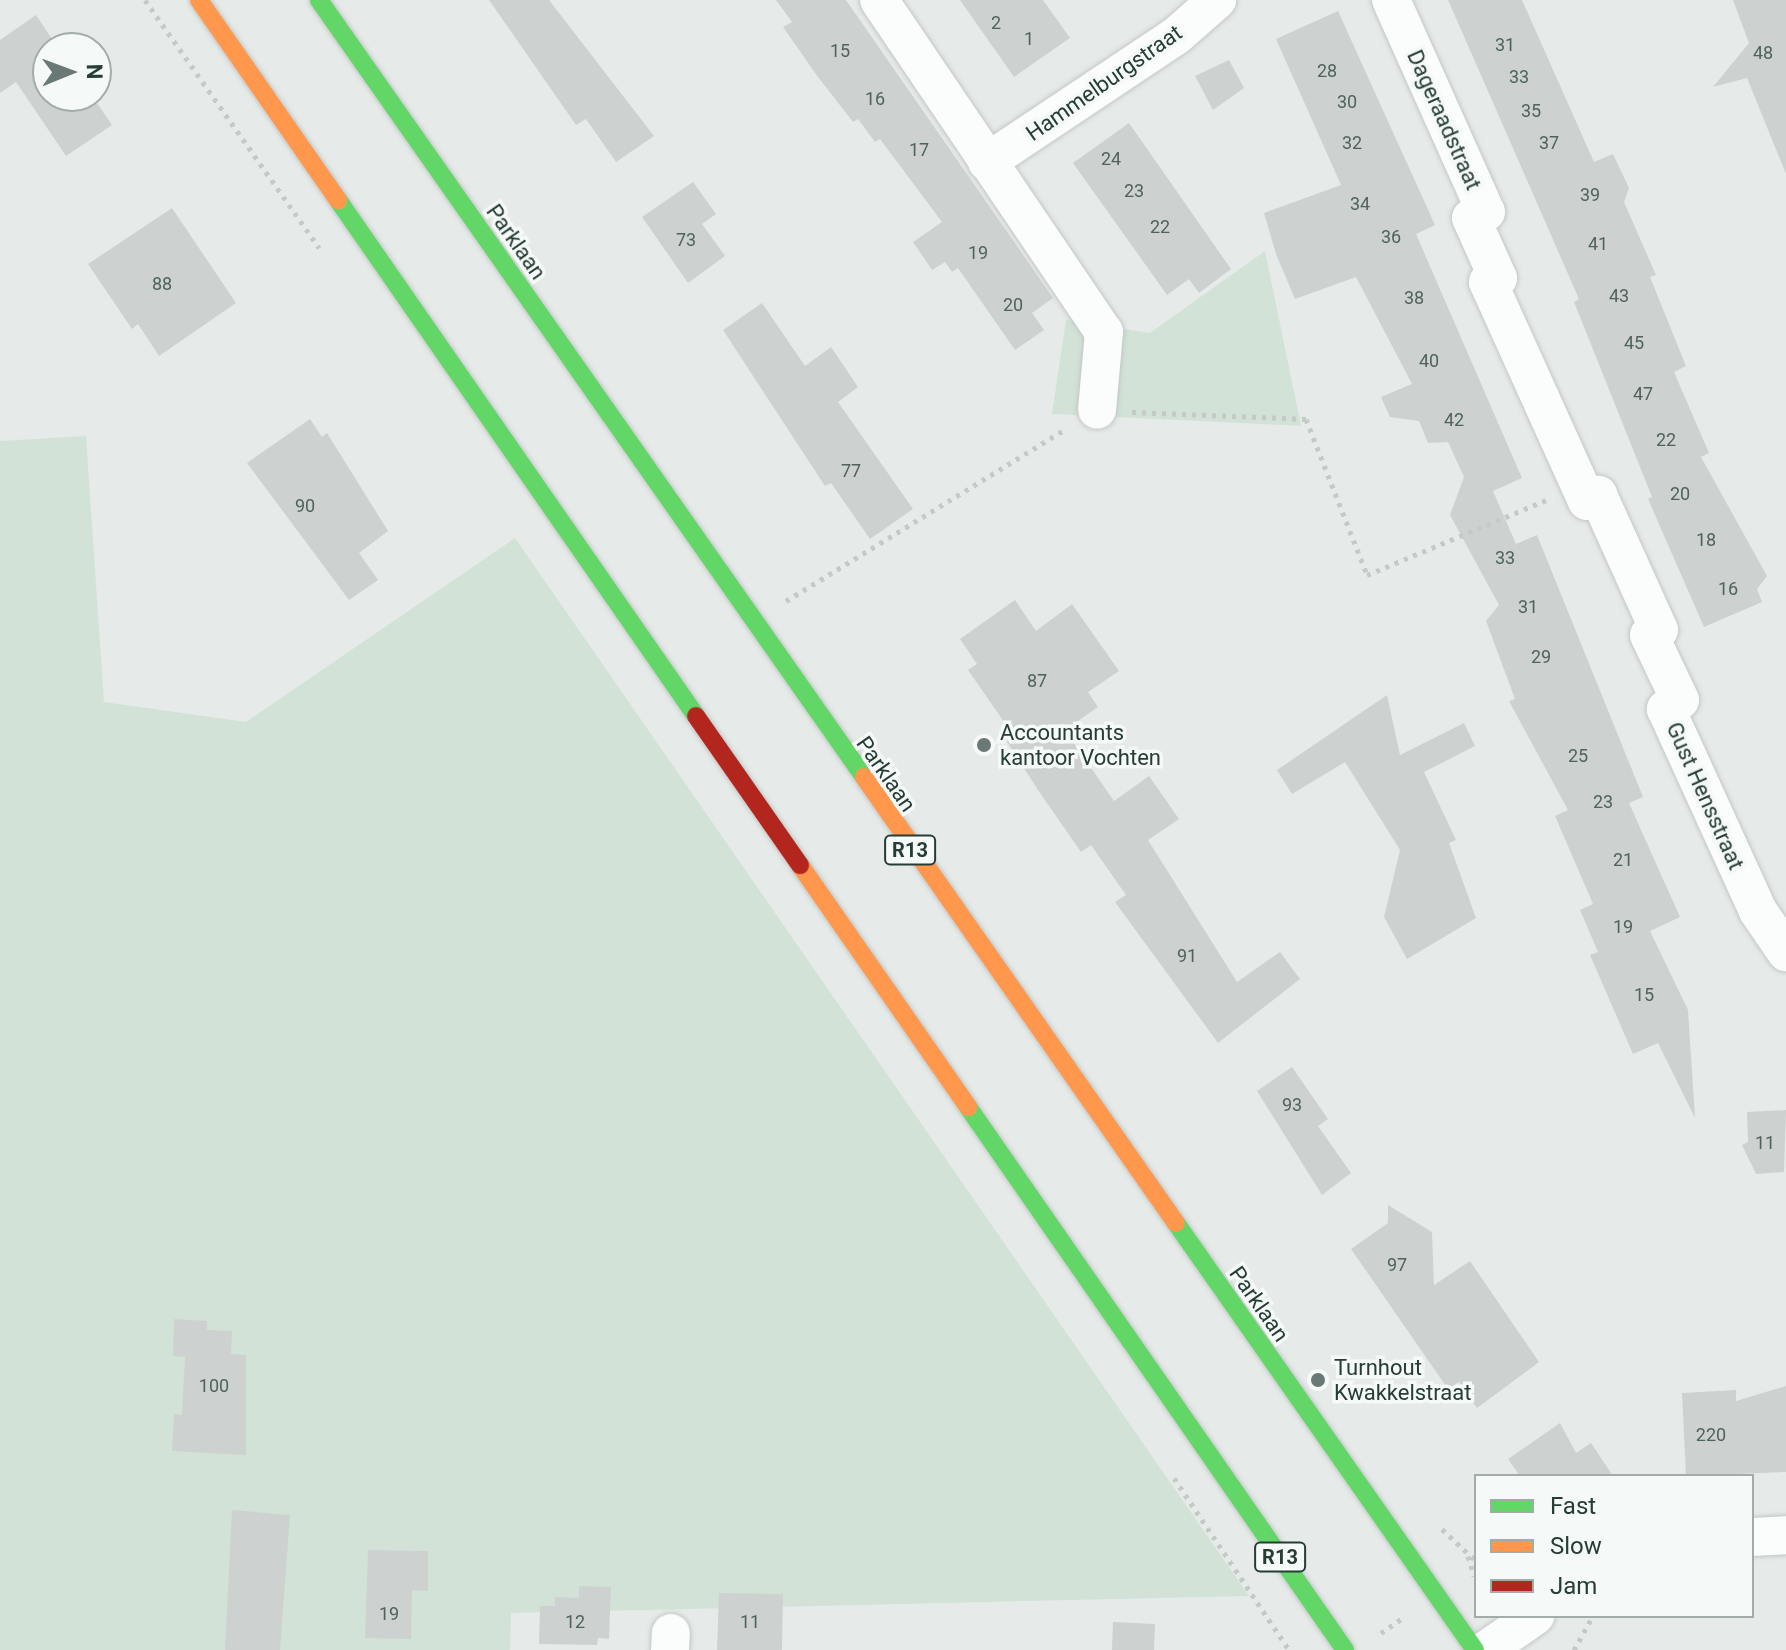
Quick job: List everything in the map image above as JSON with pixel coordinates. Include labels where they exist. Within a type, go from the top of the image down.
[{"type":"main road","name":"R13","points":[[199,0],[1345,1650]]},
{"type":"main road","name":"Parklaan","points":[[319,0],[750,622],[1475,1650]]},
{"type":"street","points":[[879,0],[1104,332],[1097,410]]},
{"type":"street","name":"Hammelburgstraat","points":[[987,162],[1164,44],[1217,0]]},
{"type":"street","name":"Dageraadstraat","points":[[1391,0],[1486,212],[1471,218],[1498,278],[1488,282],[1561,445]]},
{"type":"street","name":"Gust Hensstraat","points":[[1561,445],[1587,501],[1598,495],[1659,630],[1649,635],[1680,700],[1666,709],[1758,911],[1786,952]]},
{"type":"street","points":[[1754,1537],[1786,1535]]},
{"type":"street","points":[[1486,1650],[1532,1618]]},
{"type":"path","points":[[750,622],[1097,410],[1306,419],[1367,575],[1579,486]]},
{"type":"path","points":[[1574,1650],[1592,1618]]},
{"type":"green space","points":[[1265,251],[1301,426],[1052,414],[1066,320],[1150,333]]},
{"type":"green space","points":[[86,436],[104,702],[246,722],[515,538],[1249,1596],[511,1613],[510,1650],[0,1650],[0,441]]},
{"type":"building","points":[[489,0],[549,0],[654,136],[616,162],[586,119],[576,125]]},
{"type":"building","points":[[776,0],[846,0],[1053,298],[1032,313],[1044,330],[1015,350],[958,268],[952,272],[945,262],[932,270],[913,242],[942,222],[880,139],[875,142],[858,119],[853,122],[818,77],[783,27],[792,22]]},
{"type":"building","points":[[960,0],[1043,0],[1070,38],[1014,77]]},
{"type":"building","points":[[1448,0],[1522,0],[1594,162],[1613,154],[1629,188],[1624,202],[1656,275],[1650,277],[1686,366],[1674,372],[1709,453],[1701,457],[1767,576],[1757,589],[1762,602],[1704,627],[1648,499],[1652,497],[1574,302],[1579,299]]},
{"type":"building","points":[[1733,0],[1786,0],[1786,174],[1747,78],[1713,87],[1749,43]]},
{"type":"building","points":[[1338,11],[1435,225],[1416,234],[1522,478],[1493,491],[1516,544],[1537,535],[1643,797],[1629,803],[1680,917],[1650,931],[1688,1010],[1695,1118],[1658,1043],[1633,1054],[1590,955],[1598,952],[1580,910],[1593,904],[1555,816],[1568,810],[1509,701],[1515,699],[1486,621],[1499,605],[1450,515],[1464,477],[1448,442],[1428,443],[1419,421],[1390,417],[1381,397],[1412,384],[1356,277],[1295,299],[1276,254],[1264,213],[1341,185],[1276,39]]},
{"type":"building","points":[[36,15],[47,32],[32,32],[32,106],[16,82],[0,93],[0,40]]},
{"type":"building","points":[[1229,60],[1244,88],[1213,110],[1195,76]]},
{"type":"building","points":[[36,112],[103,112],[112,125],[66,156]]},
{"type":"building","points":[[1129,123],[1231,269],[1199,293],[1189,279],[1167,295],[1073,163]]},
{"type":"building","points":[[693,182],[716,214],[702,224],[725,256],[688,283],[642,217]]},
{"type":"building","points":[[172,208],[236,303],[159,356],[138,324],[132,329],[88,264]]},
{"type":"building","points":[[762,303],[805,366],[831,347],[858,387],[838,402],[913,509],[870,539],[831,483],[825,486],[723,330]]},
{"type":"building","points":[[310,419],[322,437],[327,433],[388,531],[359,553],[378,580],[349,600],[247,463]]},
{"type":"building","points":[[1015,600],[1036,631],[1072,604],[1119,671],[1088,692],[1098,707],[1065,730],[1114,801],[1149,776],[1179,819],[1148,840],[1237,982],[1280,952],[1300,979],[1218,1043],[1115,902],[1126,895],[1091,845],[1081,852],[1040,793],[1007,742],[1011,732],[968,670],[977,664],[960,639]]},
{"type":"building","points":[[1387,695],[1400,755],[1464,723],[1475,746],[1424,772],[1456,840],[1449,843],[1476,918],[1407,959],[1384,917],[1400,850],[1345,762],[1292,794],[1277,770]]},
{"type":"building","points":[[1292,1067],[1328,1119],[1318,1126],[1351,1173],[1322,1195],[1257,1091]]},
{"type":"building","points":[[1786,1110],[1784,1172],[1756,1174],[1742,1145],[1748,1142],[1747,1112]]},
{"type":"building","points":[[1388,1205],[1432,1232],[1434,1285],[1470,1261],[1539,1362],[1477,1408],[1459,1382],[1448,1389],[1351,1249],[1388,1223]]},
{"type":"building","points":[[174,1319],[207,1321],[207,1330],[232,1331],[231,1354],[246,1355],[246,1455],[172,1451],[174,1414],[182,1415],[185,1357],[173,1356]]},
{"type":"building","points":[[1786,1386],[1786,1472],[1686,1474],[1682,1393],[1736,1390],[1736,1401]]},
{"type":"building","points":[[1560,1423],[1576,1453],[1591,1443],[1612,1474],[1519,1474],[1508,1459]]},
{"type":"building","points":[[232,1510],[290,1515],[280,1650],[225,1650]]},
{"type":"building","points":[[368,1550],[428,1551],[428,1591],[412,1590],[411,1639],[365,1638]]},
{"type":"building","points":[[579,1586],[611,1587],[609,1639],[598,1638],[597,1645],[539,1644],[540,1606],[555,1606],[555,1597],[579,1598]]},
{"type":"building","points":[[719,1593],[783,1594],[782,1650],[717,1650]]},
{"type":"building","points":[[1113,1622],[1155,1624],[1154,1650],[1112,1650]]},
{"type":"traffic: fast","points":[[319,0],[864,777]]},
{"type":"traffic: fast","points":[[338,200],[696,716]]},
{"type":"traffic: fast","points":[[968,1107],[1345,1650]]},
{"type":"traffic: fast","points":[[1176,1223],[1475,1650]]},
{"type":"traffic: slow","points":[[199,0],[338,200]]},
{"type":"traffic: slow","points":[[864,777],[1176,1223]]},
{"type":"traffic: slow","points":[[800,865],[968,1107]]},
{"type":"traffic: jam","points":[[696,716],[800,865]]},
{"type":"place","name":"Accountants kantoor Vochten","points":[[984,745]]},
{"type":"place","name":"Turnhout Kwakkelstraat","points":[[1318,1380]]}]
